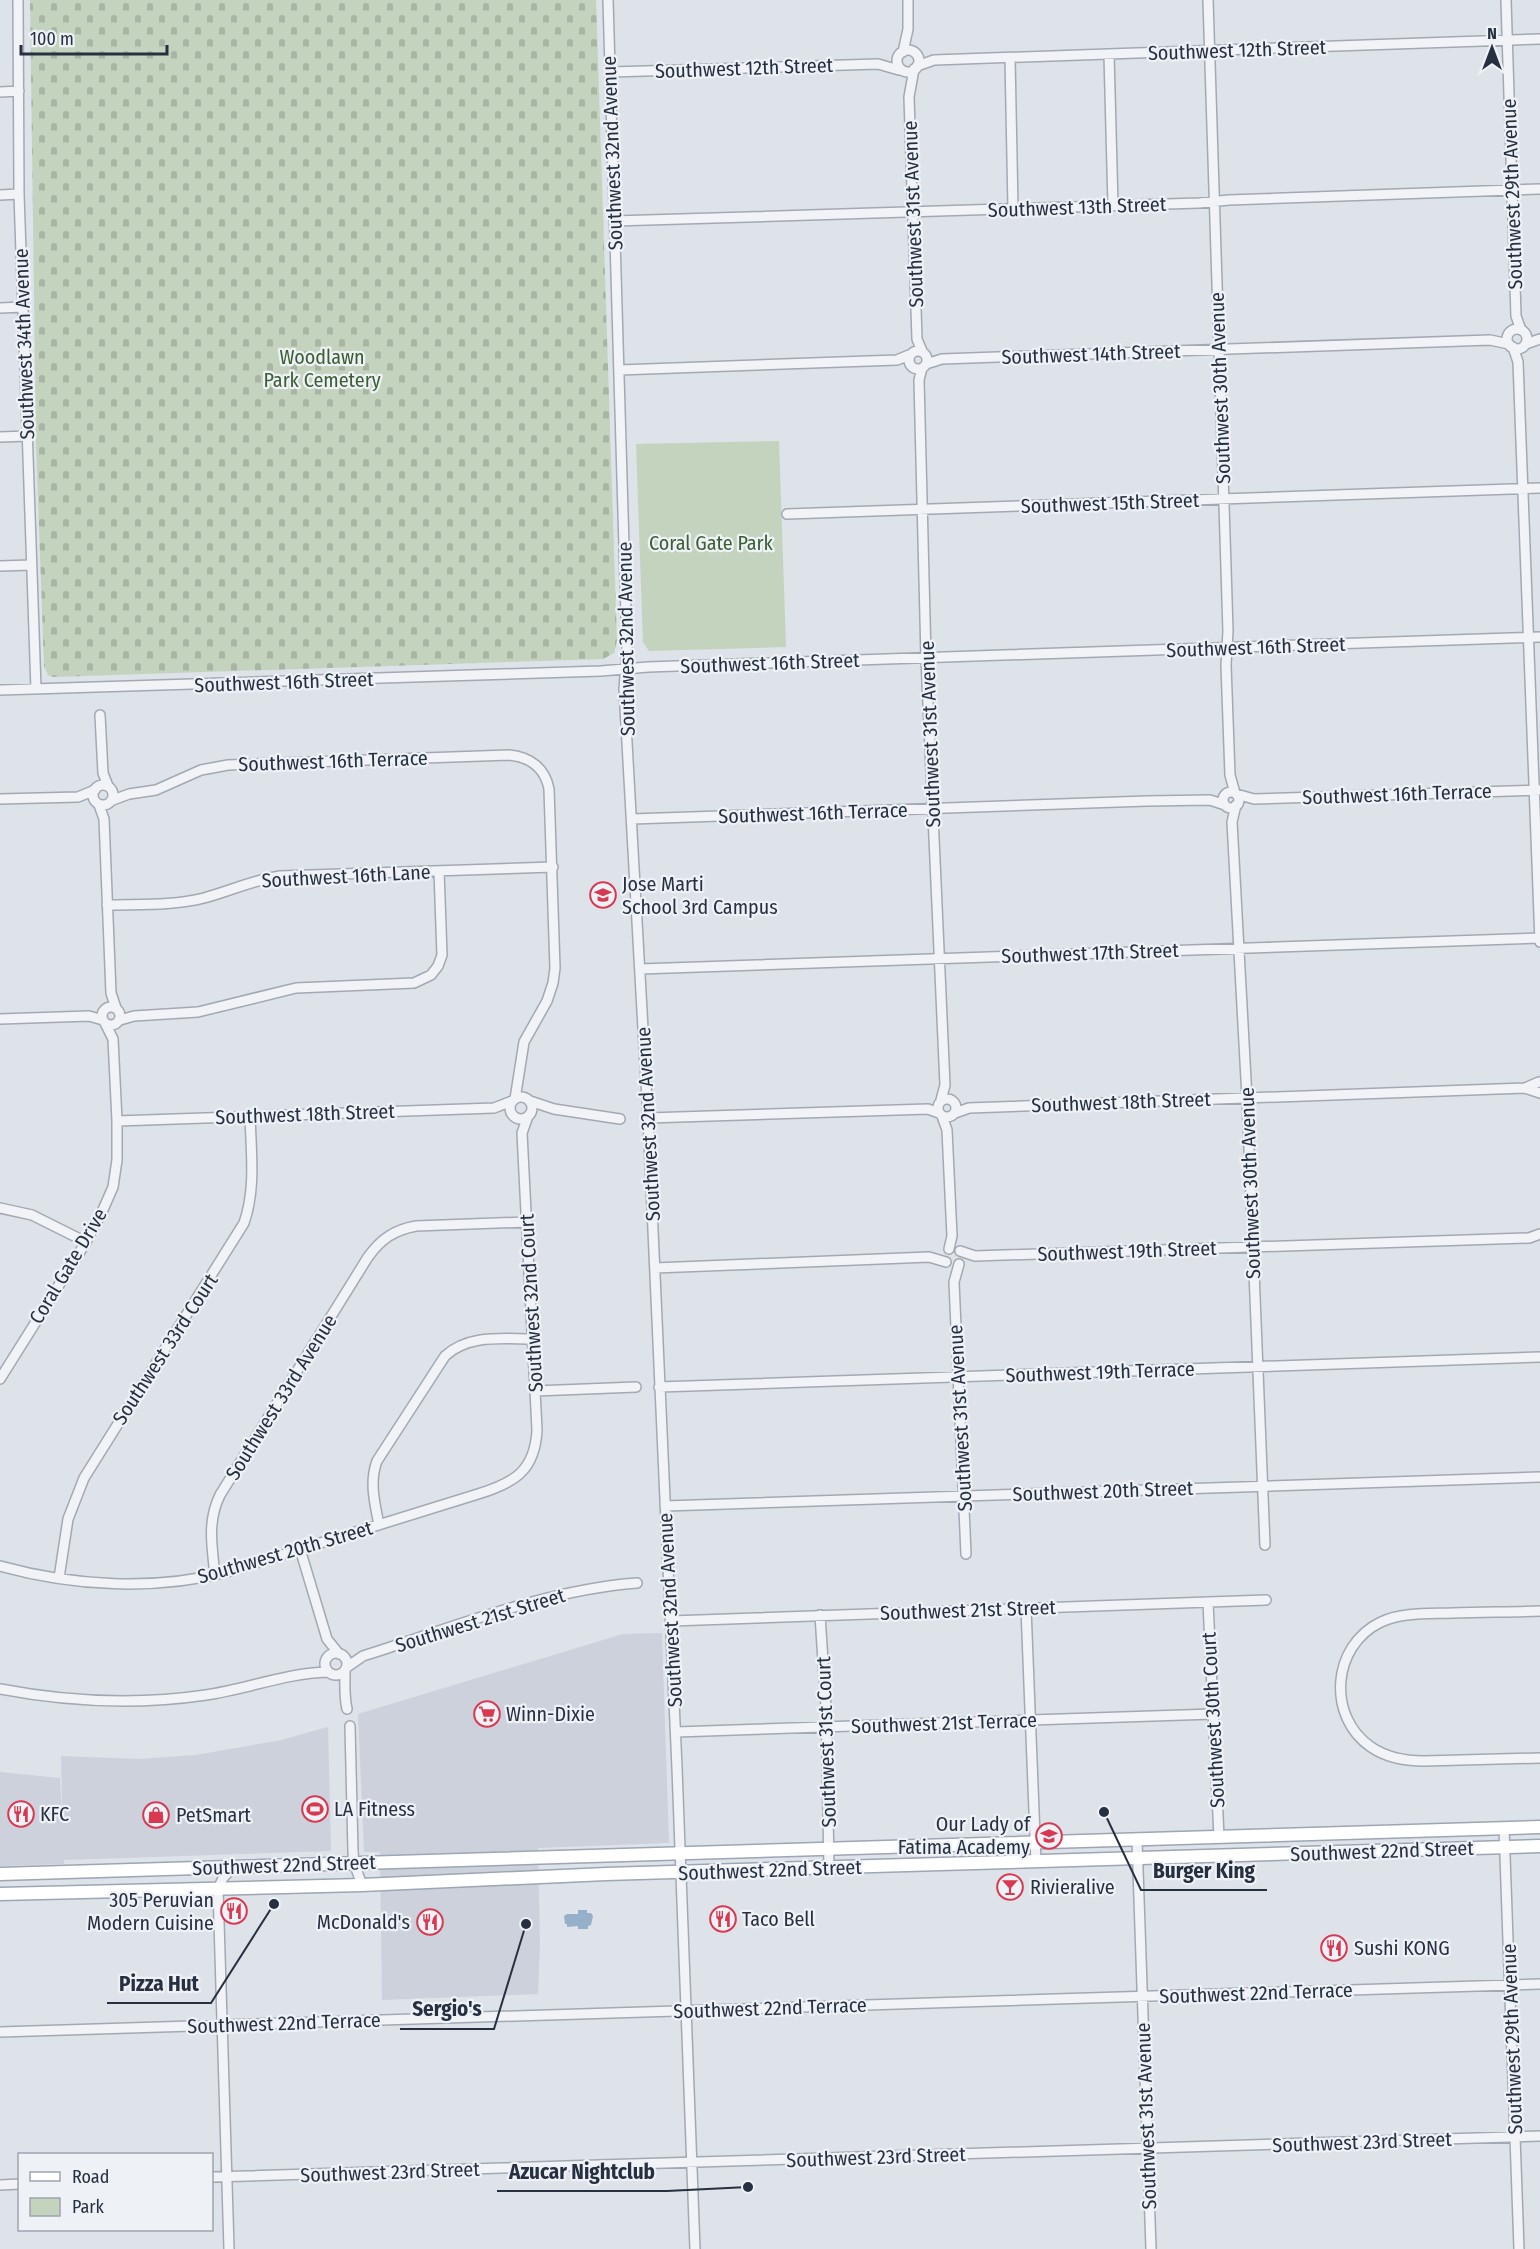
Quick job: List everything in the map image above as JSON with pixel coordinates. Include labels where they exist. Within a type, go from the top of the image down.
[{"type":"main road","name":"Southwest 22nd Street","points":[[0,1874],[1540,1827]]},
{"type":"main road","points":[[1219,1837],[1219,1857]]},
{"type":"main road","name":"Southwest 22nd Street","points":[[0,1894],[362,1885],[681,1872],[1540,1846]]},
{"type":"main road","points":[[457,1882],[462,1860]]},
{"type":"street","name":"Southwest 34th Avenue","points":[[18,0],[19,194],[36,689]]},
{"type":"street","name":"Southwest 32nd Avenue","points":[[608,0],[627,649],[624,689],[648,1118],[676,1732],[690,2163],[695,2249]]},
{"type":"street","points":[[908,0],[908,29],[902,54],[897,62],[900,70],[905,72],[915,68],[919,61],[908,29]]},
{"type":"street","name":"Southwest 30th Avenue","points":[[1208,0],[1224,499],[1230,775],[1247,1098],[1265,1545]]},
{"type":"street","name":"Southwest 29th Avenue","points":[[1506,0],[1517,339]]},
{"type":"street","name":"Southwest 12th Street","points":[[915,68],[934,60],[1540,39]]},
{"type":"street","points":[[902,54],[917,53]]},
{"type":"street","name":"Southwest 12th Street","points":[[917,53],[934,60]]},
{"type":"street","name":"Southwest 12th Street","points":[[878,64],[885,59],[902,54]]},
{"type":"street","points":[[1109,54],[1113,206]]},
{"type":"street","points":[[1010,58],[1013,209]]},
{"type":"street","name":"Southwest 12th Street","points":[[610,72],[878,64],[900,70]]},
{"type":"street","name":"Southwest 31st Avenue","points":[[915,68],[909,89],[926,658],[946,1101]]},
{"type":"street","name":"Southwest 31st Avenue","points":[[900,70],[909,89]]},
{"type":"street","points":[[0,92],[19,92]]},
{"type":"street","name":"Southwest 13th Street","points":[[614,221],[1113,206],[1540,189]]},
{"type":"street","points":[[0,195],[19,194]]},
{"type":"street","points":[[0,308],[23,307]]},
{"type":"street","points":[[1517,339],[1528,637],[1537,790],[1540,939]]},
{"type":"street","name":"Southwest 14th Street","points":[[918,360],[936,362],[939,359],[1540,339]]},
{"type":"street","points":[[619,370],[918,360]]},
{"type":"street","points":[[0,437],[27,436]]},
{"type":"street","name":"Southwest 15th Street","points":[[788,514],[1540,488]]},
{"type":"street","points":[[0,566],[31,565]]},
{"type":"street","name":"Southwest 16th Street","points":[[0,690],[1540,637]]},
{"type":"street","name":"Coral Gate Drive","points":[[0,1378],[86,1242],[113,1187],[117,1160],[117,1121],[104,819],[106,793],[100,716]]},
{"type":"street","name":"Southwest 16th Terrace","points":[[97,803],[106,793],[129,794],[156,790],[201,770],[228,765],[509,755],[523,757],[539,767],[546,777],[549,789],[553,867]]},
{"type":"street","name":"Southwest 16th Terrace","points":[[632,819],[1537,790]]},
{"type":"street","points":[[0,799],[78,797],[106,793]]},
{"type":"street","name":"Coral Gate Drive","points":[[104,819],[93,795],[106,793]]},
{"type":"street","points":[[78,797],[97,803]]},
{"type":"street","points":[[553,867],[555,972],[547,1001],[524,1042],[520,1077],[510,1108],[514,1115],[522,1118],[554,1109]]},
{"type":"street","name":"Southwest 16th Lane","points":[[107,905],[181,902],[204,898],[256,880],[280,876],[553,867]]},
{"type":"street","points":[[0,1019],[114,1013],[134,1016],[178,1014],[207,1010],[272,992],[296,988],[403,984],[420,981],[431,975],[438,966],[442,949],[439,871]]},
{"type":"street","name":"Southwest 17th Street","points":[[640,969],[1238,947],[1540,939]]},
{"type":"street","points":[[89,1016],[111,1025],[114,1013]]},
{"type":"street","points":[[104,1022],[102,1015],[114,1013]]},
{"type":"street","name":"Coral Gate Drive","points":[[104,1022],[113,1039]]},
{"type":"street","points":[[520,1077],[532,1107],[529,1115]]},
{"type":"street","points":[[1540,1081],[1537,1088],[1540,1093]]},
{"type":"street","name":"Southwest 18th Street","points":[[1525,1088],[1540,1081]]},
{"type":"street","name":"Southwest 18th Street","points":[[953,1114],[969,1108],[1525,1088],[1540,1093]]},
{"type":"street","points":[[514,1100],[521,1097],[554,1109],[620,1119]]},
{"type":"street","name":"Southwest 18th Street","points":[[117,1121],[494,1108],[514,1100]]},
{"type":"street","points":[[648,1118],[928,1109],[946,1101]]},
{"type":"street","points":[[946,1101],[956,1107],[947,1130]]},
{"type":"street","points":[[946,1101],[938,1108],[947,1130],[953,1250]]},
{"type":"street","name":"Southwest 18th Street","points":[[946,1101],[969,1108]]},
{"type":"street","name":"Southwest 18th Street","points":[[494,1108],[514,1115]]},
{"type":"street","points":[[928,1109],[947,1117],[953,1114]]},
{"type":"street","name":"Southwest 32nd Court","points":[[514,1115],[522,1133],[535,1391],[536,1441],[532,1457],[524,1469]]},
{"type":"street","name":"Southwest 32nd Court","points":[[522,1133],[529,1115]]},
{"type":"street","name":"Southwest 33rd Court","points":[[59,1578],[69,1519],[80,1486],[100,1450],[244,1223],[251,1186],[250,1116]]},
{"type":"street","points":[[0,1208],[32,1215],[86,1242]]},
{"type":"street","name":"Southwest 33rd Avenue","points":[[215,1575],[211,1524],[213,1509],[368,1257],[379,1244],[392,1234],[416,1226],[527,1222]]},
{"type":"street","name":"Southwest 19th Street","points":[[954,1263],[975,1256],[1537,1238]]},
{"type":"street","points":[[953,1250],[945,1257],[954,1263]]},
{"type":"street","points":[[654,1268],[929,1257],[953,1250],[962,1256],[954,1263]]},
{"type":"street","name":"Southwest 19th Street","points":[[953,1250],[975,1256]]},
{"type":"street","points":[[929,1257],[954,1263]]},
{"type":"street","name":"Southwest 31st Avenue","points":[[954,1263],[966,1554]]},
{"type":"street","points":[[379,1525],[373,1490],[373,1474],[377,1461],[445,1356],[459,1346],[474,1340],[533,1339]]},
{"type":"street","name":"Southwest 19th Terrace","points":[[659,1387],[1540,1357]]},
{"type":"street","points":[[535,1391],[636,1387]]},
{"type":"street","name":"Southwest 20th Street","points":[[0,1566],[59,1578],[122,1583],[180,1581],[215,1575],[490,1490],[513,1479],[524,1469]]},
{"type":"street","name":"Southwest 20th Street","points":[[665,1506],[1540,1477]]},
{"type":"street","points":[[300,1549],[327,1639],[324,1667],[344,1693]]},
{"type":"street","name":"Southwest 21st Street","points":[[341,1654],[361,1656],[559,1595],[595,1587],[637,1583]]},
{"type":"street","name":"Southwest 21st Street","points":[[670,1621],[1266,1600]]},
{"type":"street","name":"Southwest 30th Court","points":[[1208,1602],[1219,1837]]},
{"type":"street","points":[[1026,1608],[1036,1862]]},
{"type":"street","points":[[1540,1611],[1411,1615],[1380,1623],[1359,1637],[1348,1651],[1342,1670],[1341,1691],[1347,1718],[1357,1734],[1371,1747],[1388,1756],[1409,1761],[1540,1758]]},
{"type":"street","name":"Southwest 31st Court","points":[[820,1615],[826,1727],[829,1868]]},
{"type":"street","points":[[327,1639],[346,1660],[344,1693],[347,1709]]},
{"type":"street","points":[[308,1672],[333,1653],[341,1654]]},
{"type":"street","name":"Southwest 21st Street","points":[[346,1669],[361,1656]]},
{"type":"street","points":[[0,1689],[86,1700],[158,1700],[208,1695],[308,1672],[339,1675],[346,1669]]},
{"type":"street","name":"Southwest 21st Terrace","points":[[676,1732],[1213,1714]]},
{"type":"street","points":[[350,1726],[354,1863],[362,1885]]},
{"type":"street","name":"Southwest 29th Avenue","points":[[1504,1828],[1519,2249]]},
{"type":"street","name":"Southwest 31st Avenue","points":[[1137,1840],[1151,2249]]},
{"type":"street","points":[[229,2249],[218,1889],[223,1878],[233,1867]]},
{"type":"street","name":"Southwest 22nd Terrace","points":[[0,2032],[1540,1984]]},
{"type":"street","name":"Southwest 23rd Street","points":[[213,2177],[1540,2136]]},
{"type":"street","points":[[0,2185],[18,2184]]},
{"type":"shaded area","points":[[662,1633],[669,1843],[538,1848],[540,1944],[538,1994],[382,2000],[380,1852],[364,1852],[358,1714],[623,1634]]},
{"type":"shaded area","points":[[328,1727],[331,1851],[64,1860],[64,1864],[0,1866],[0,1772],[60,1778],[63,1833],[61,1756],[138,1759],[196,1755],[281,1740]]},
{"type":"green space","name":"Woodlawn Park Cemetery","points":[[30,0],[596,0],[617,641],[614,653],[603,659],[53,677],[48,675],[44,666],[36,443]]},
{"type":"green space","name":"Coral Gate Park","points":[[779,441],[786,647],[649,651],[643,642],[636,444]]},
{"type":"water","points":[[578,1910],[587,1910],[587,1913],[593,1916],[588,1929],[578,1929],[578,1926],[567,1927],[565,1924],[564,1916],[578,1914]]},
{"type":"place","name":"Jose Marti School 3rd Campus","points":[[603,895]]},
{"type":"place","name":"Winn-Dixie","points":[[487,1714]]},
{"type":"place","name":"LA Fitness","points":[[315,1809]]},
{"type":"place","name":"Burger King","points":[[1104,1812]]},
{"type":"place","name":"KFC","points":[[21,1814]]},
{"type":"place","name":"PetSmart","points":[[156,1815]]},
{"type":"place","name":"Our Lady of Fatima Academy","points":[[1049,1836]]},
{"type":"place","name":"Rivieralive","points":[[1010,1887]]},
{"type":"place","name":"Pizza Hut","points":[[274,1904]]},
{"type":"place","name":"305 Peruvian Modern Cuisine","points":[[234,1911]]},
{"type":"place","name":"Taco Bell","points":[[723,1919]]},
{"type":"place","name":"McDonald's","points":[[430,1922]]},
{"type":"place","name":"Sergio's","points":[[526,1924]]},
{"type":"place","name":"Sushi KONG","points":[[1334,1948]]},
{"type":"place","name":"Azucar Nightclub","points":[[748,2187]]}]
